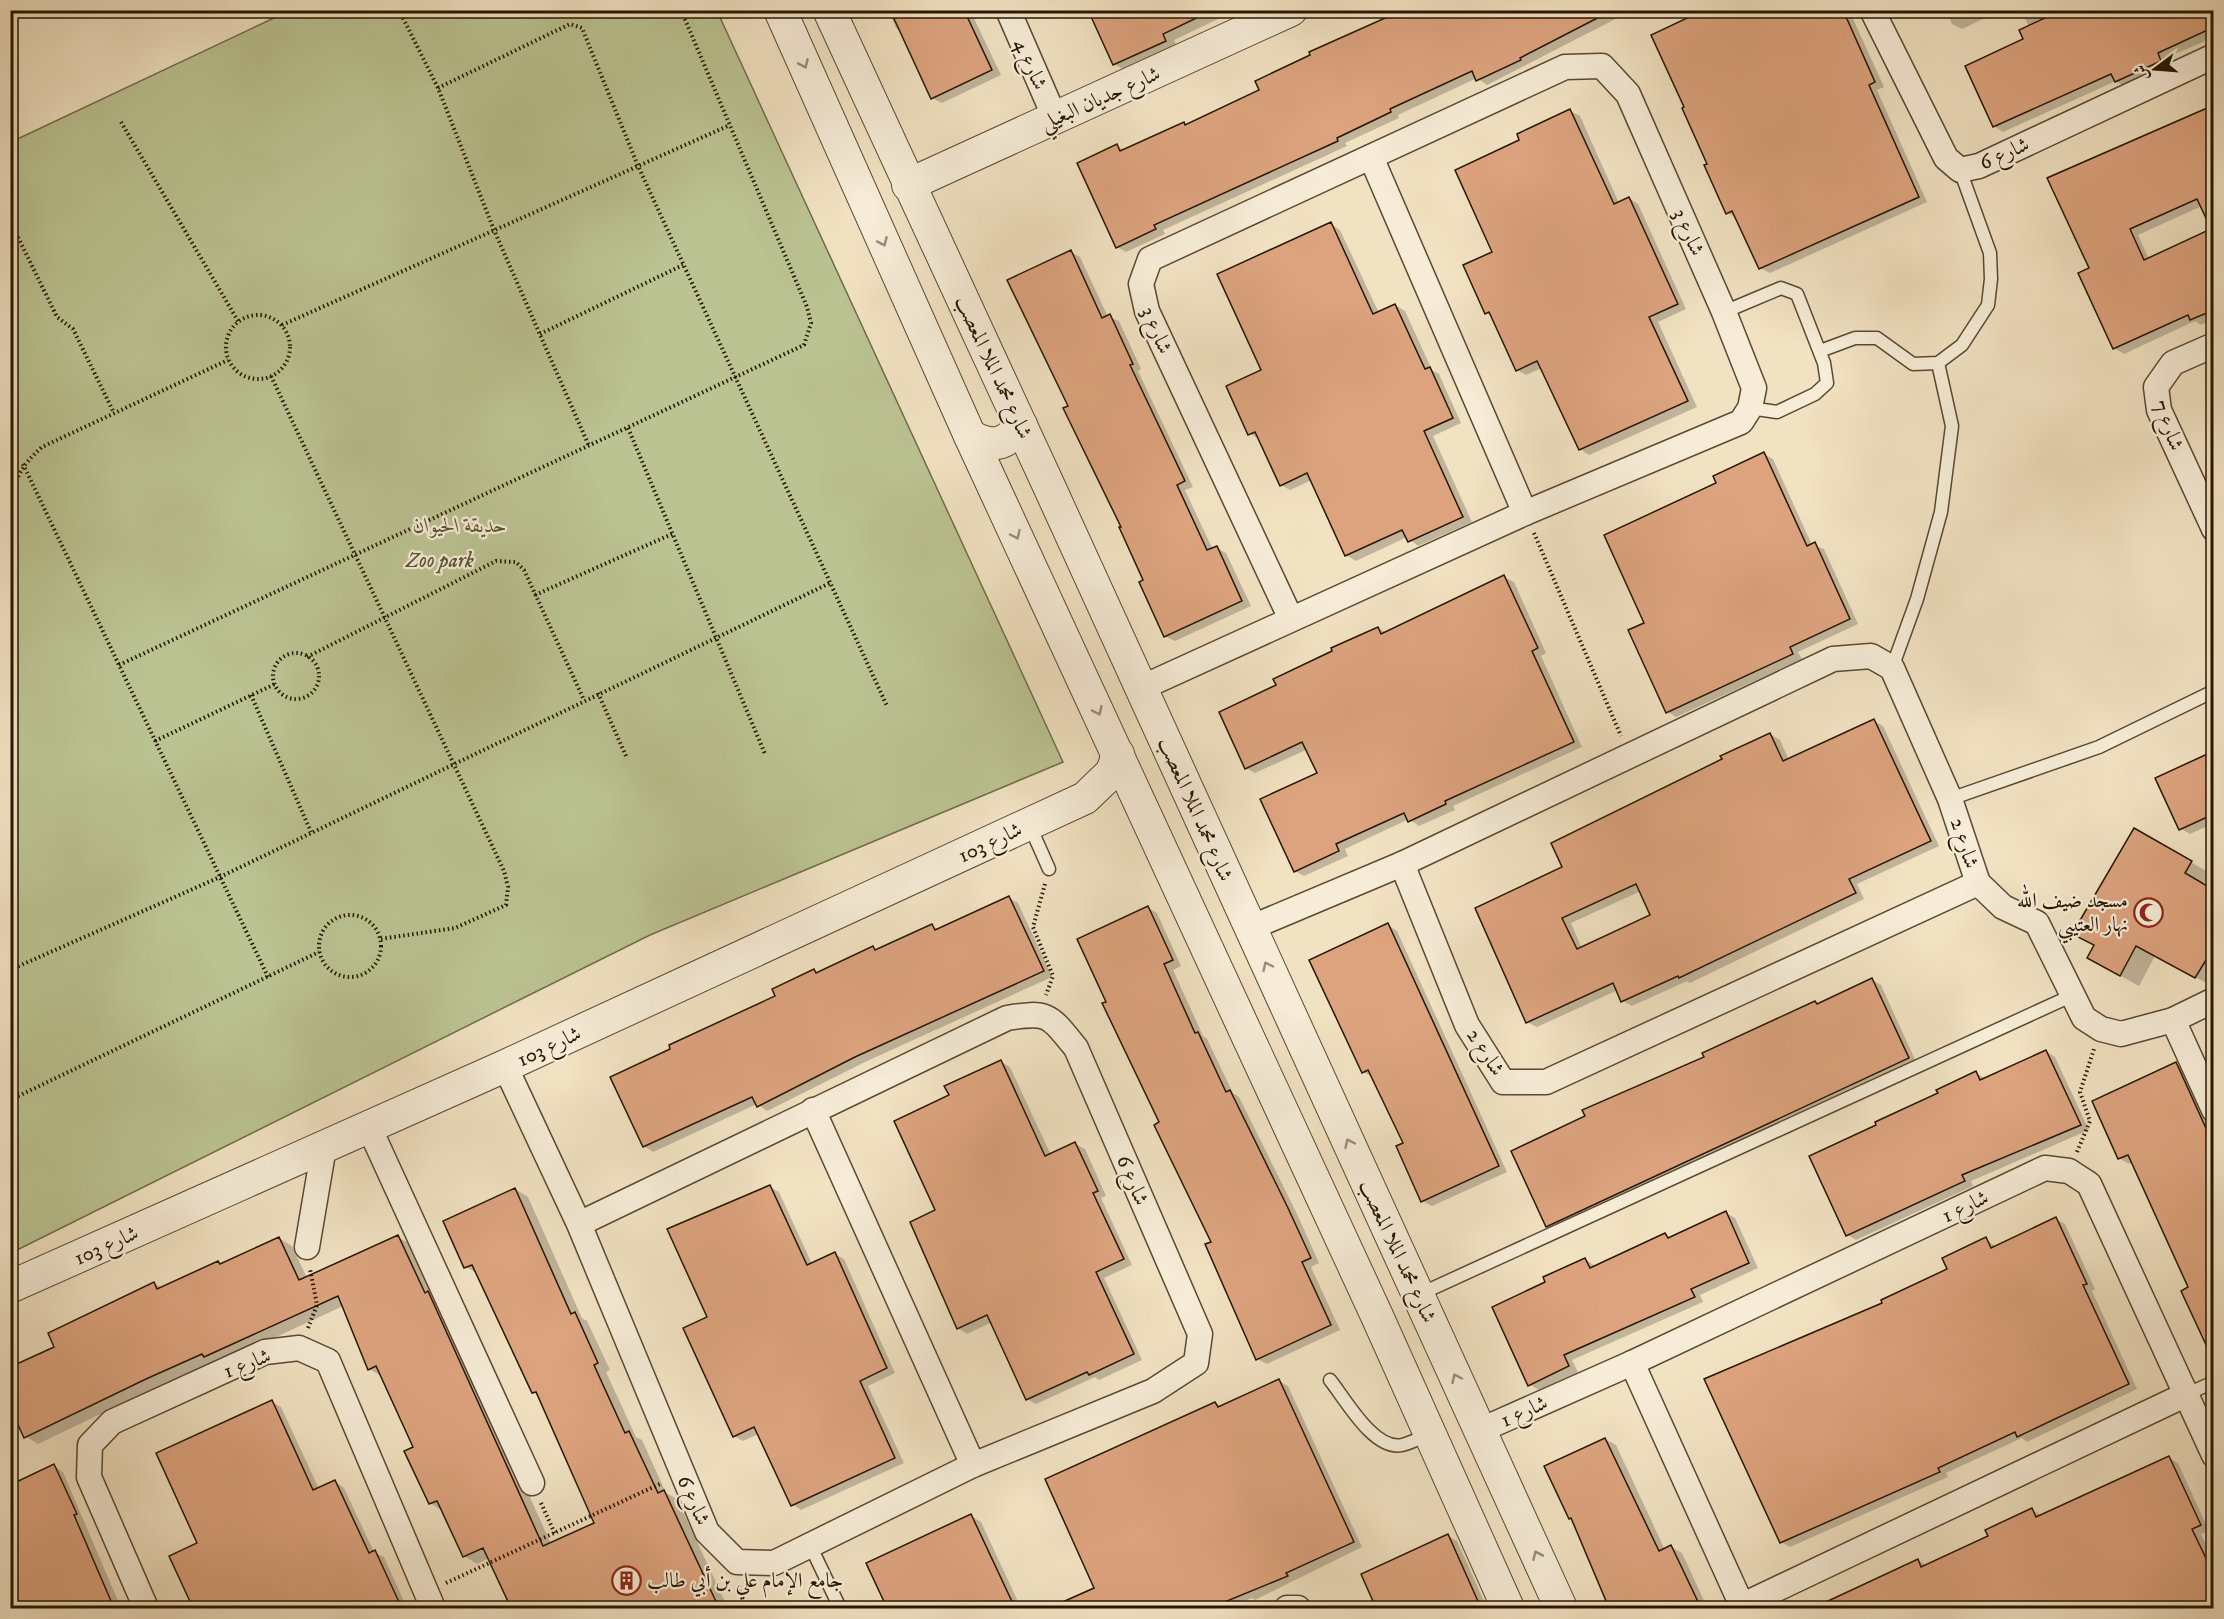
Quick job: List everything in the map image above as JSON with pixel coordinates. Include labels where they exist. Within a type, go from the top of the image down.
[{"type":"street","points":[[780,10],[998,498],[1377,1316],[1508,1608]]},
{"type":"street","name":"شارع محمد الملا المعصب","points":[[829,10],[1561,1608]]},
{"type":"street","name":"شارع 4","points":[[1008,10],[1055,118]]},
{"type":"street","name":"شارع جديان البغيلي","points":[[908,185],[1291,10]]},
{"type":"street","name":"شارع 6","points":[[1872,10],[1946,158],[1960,170],[1979,166],[2214,56]]},
{"type":"street","name":"شارع 3","points":[[1292,619],[1147,311],[1141,284],[1150,259],[1565,67],[1602,66],[1628,94],[1724,312],[1754,388],[1750,408]]},
{"type":"street","points":[[1371,157],[1525,513]]},
{"type":"street","name":"شارع 7","points":[[2214,345],[2173,363],[2156,387],[2159,410],[2214,529]]},
{"type":"street","points":[[1141,688],[1525,513],[1741,422],[1750,408]]},
{"type":"street","points":[[970,436],[983,443],[998,444],[1012,437],[1021,425]]},
{"type":"street","points":[[998,498],[1005,484],[1019,476],[1035,475],[1048,484]]},
{"type":"street","points":[[1250,928],[1402,864],[1833,660],[1871,656],[1892,668]]},
{"type":"street","name":"شارع 2","points":[[1402,864],[1467,1025],[1503,1082],[1546,1082],[1978,883],[1950,799],[1892,668]]},
{"type":"street","name":"شارع 103","points":[[10,1287],[505,1066],[1085,798],[1112,772],[1118,754]]},
{"type":"street","name":"شارع 103","points":[[1085,798],[1122,797],[1140,804]]},
{"type":"street","points":[[1978,883],[2003,907],[2037,923],[2084,1018],[2100,1029],[2121,1034],[2173,1020],[2214,1000]]},
{"type":"street","points":[[579,1224],[1007,1018],[1039,1012]]},
{"type":"street","name":"شارع 6","points":[[505,1066],[579,1224],[707,1532],[737,1562],[774,1563],[973,1465],[1153,1391],[1196,1363],[1200,1334],[1076,1048],[1055,1022],[1039,1012]]},
{"type":"street","points":[[2173,1020],[2214,1110]]},
{"type":"street","points":[[813,1110],[973,1465]]},
{"type":"street","points":[[369,1127],[532,1484]]},
{"type":"street","points":[[307,1247],[324,1147]]},
{"type":"street","name":"شارع 1","points":[[1481,1430],[1632,1363],[2045,1168],[2069,1171]]},
{"type":"street","points":[[2069,1171],[2089,1184],[2214,1455]]},
{"type":"street","points":[[1377,1316],[1374,1300],[1383,1286],[1398,1280],[1416,1291]]},
{"type":"street","name":"شارع 1","points":[[146,1608],[89,1477],[90,1445],[112,1422],[265,1352],[299,1348],[328,1361],[430,1600]]},
{"type":"street","points":[[1632,1363],[1742,1607],[2187,1394]]},
{"type":"street","points":[[1287,1608],[1298,1608]]},
{"type":"lane","points":[[1820,351],[1855,338],[1877,338],[1912,364],[1938,363],[1962,345],[1988,305],[1991,279],[1990,253],[1960,170]]},
{"type":"lane","points":[[1724,312],[1781,288],[1797,294],[1820,351],[1827,383],[1815,394],[1778,412],[1750,408]]},
{"type":"lane","points":[[1892,668],[1917,599],[1941,512],[1952,426],[1938,363]]},
{"type":"lane","points":[[1950,799],[2100,747],[2214,691]]},
{"type":"lane","points":[[1028,824],[1050,869]]},
{"type":"lane","points":[[1416,1291],[2072,996]]},
{"type":"lane","points":[[1330,1380],[1377,1441],[1390,1446],[1402,1445],[1429,1434]]},
{"type":"lane","points":[[2187,1394],[2214,1382]]},
{"type":"lane","points":[[810,1545],[840,1608]]},
{"type":"path","points":[[399,10],[438,88],[494,230],[589,446]]},
{"type":"path","points":[[119,665],[796,351],[808,336],[811,323],[807,307],[681,10]]},
{"type":"path","points":[[438,88],[570,24],[578,24],[582,28],[638,166],[734,379],[887,706]]},
{"type":"path","points":[[121,122],[238,321]]},
{"type":"path","points":[[282,325],[730,126]]},
{"type":"path","points":[[10,221],[57,317],[73,329],[114,414]]},
{"type":"path","points":[[540,334],[683,265]]},
{"type":"path","points":[[261,314],[282,325],[288,336],[288,359],[281,369],[261,379],[242,375],[228,360],[225,349],[226,339],[238,321],[249,315],[261,314]]},
{"type":"path","points":[[10,507],[14,485],[23,464],[42,447],[228,360]]},
{"type":"path","points":[[271,376],[504,871],[508,887],[506,905],[455,928],[380,939]]},
{"type":"path","points":[[628,428],[714,638],[765,754]]},
{"type":"path","points":[[23,464],[268,977]]},
{"type":"path","points":[[1525,513],[1630,756]]},
{"type":"path","points":[[535,595],[672,534]]},
{"type":"path","points":[[307,657],[496,561],[516,562],[524,570],[584,700]]},
{"type":"path","points":[[10,970],[220,877],[830,583]]},
{"type":"path","points":[[300,653],[307,657],[318,669],[320,681],[314,692],[304,698],[292,700],[282,694],[275,684],[273,672],[279,661],[288,654],[300,653]]},
{"type":"path","points":[[155,741],[275,684]]},
{"type":"path","points":[[598,693],[626,756]]},
{"type":"path","points":[[251,695],[311,832]]},
{"type":"path","points":[[1039,1012],[1053,976],[1033,927],[1050,869]]},
{"type":"path","points":[[345,915],[359,916],[371,923],[382,948],[378,962],[368,973],[355,978],[341,977],[328,970],[320,952],[318,944],[322,931],[332,920],[345,915]]},
{"type":"path","points":[[10,1100],[320,952]]},
{"type":"path","points":[[2069,1171],[2090,1120],[2080,1092],[2100,1029]]},
{"type":"path","points":[[10,1088],[20,1096]]},
{"type":"path","points":[[299,1348],[317,1305],[307,1247]]},
{"type":"path","points":[[430,1600],[555,1534],[682,1474]]},
{"type":"path","points":[[532,1484],[555,1534]]},
{"type":"path","points":[[732,1608],[741,1604],[737,1562]]},
{"type":"green space","name":"حديقة الحيوان","points":[[291,10],[717,11],[1063,762],[650,935],[11,1253],[11,142]]},
{"type":"building","points":[[890,10],[964,10],[992,70],[931,99]]},
{"type":"building","points":[[1088,10],[1213,10],[1163,34],[1166,41],[1113,65]]},
{"type":"building","points":[[1403,10],[1613,10],[1520,58],[1521,60],[1476,81],[1472,71],[1390,109],[1391,112],[1337,138],[1338,141],[1154,225],[1156,229],[1116,248],[1077,163],[1117,144],[1120,151],[1184,122],[1185,125],[1259,90],[1255,81],[1310,55],[1309,52]]},
{"type":"building","points":[[1704,10],[1843,10],[1875,82],[1869,85],[1919,197],[1759,269],[1732,211],[1726,214],[1704,165],[1707,164],[1682,108],[1684,107],[1651,35]]},
{"type":"building","points":[[2062,10],[2214,10],[2214,27],[2158,53],[2161,61],[2115,82],[2111,74],[1993,127],[1965,66],[2023,39],[2019,30]]},
{"type":"building","points":[[2214,105],[2214,310],[2190,320],[2188,315],[2113,349],[2078,273],[2089,268],[2047,178]],"holes":[[[2197,199],[2211,229],[2144,260],[2130,229]]]},
{"type":"building","points":[[1570,109],[1614,204],[1629,197],[1678,304],[1649,317],[1688,401],[1579,450],[1537,361],[1516,371],[1489,312],[1485,314],[1463,265],[1492,252],[1455,170],[1519,140],[1517,134]]},
{"type":"building","points":[[1331,222],[1373,314],[1395,304],[1425,369],[1430,367],[1453,418],[1424,431],[1463,517],[1408,542],[1402,530],[1345,556],[1307,473],[1280,486],[1255,432],[1248,435],[1226,386],[1261,370],[1217,274]]},
{"type":"building","points":[[1071,250],[1102,318],[1110,314],[1133,364],[1130,365],[1185,481],[1177,485],[1207,550],[1217,546],[1242,601],[1164,637],[1139,582],[1143,580],[1119,527],[1121,527],[1063,408],[1068,406],[1007,280]]},
{"type":"building","points":[[1764,452],[1807,546],[1815,542],[1850,619],[1790,647],[1793,654],[1666,713],[1628,630],[1644,623],[1604,535],[1716,483],[1713,476]]},
{"type":"building","points":[[1504,575],[1538,648],[1532,651],[1574,742],[1445,801],[1446,804],[1408,822],[1404,813],[1336,844],[1339,851],[1294,872],[1260,799],[1317,773],[1302,742],[1245,769],[1219,712],[1276,685],[1273,679],[1332,651],[1331,648],[1378,627],[1381,634]]},
{"type":"building","points":[[1874,719],[1931,841],[1849,879],[1856,893],[1679,978],[1678,976],[1621,1002],[1613,983],[1526,1023],[1475,908],[1562,867],[1551,843],[1722,759],[1720,756],[1770,733],[1783,761]],"holes":[[[1636,884],[1650,915],[1577,949],[1562,918]]]},
{"type":"building","points":[[2214,751],[2214,814],[2179,830],[2155,778]]},
{"type":"building","name":"مسجد ضيف الله نهار العتيبي","points":[[2134,828],[2192,861],[2185,873],[2214,890],[2214,947],[2195,978],[2136,946],[2120,976],[2087,958],[2094,945],[2072,934]]},
{"type":"building","points":[[1009,896],[1044,971],[855,1057],[757,1107],[752,1097],[643,1147],[610,1077],[670,1049],[669,1045],[775,996],[772,989],[814,969],[816,973],[873,946],[875,950],[932,924],[935,930]]},
{"type":"building","points":[[1148,906],[1173,960],[1164,964],[1195,1033],[1198,1032],[1226,1092],[1230,1090],[1288,1208],[1311,1258],[1302,1262],[1331,1325],[1256,1360],[1205,1244],[1211,1242],[1154,1125],[1159,1122],[1102,1003],[1106,1002],[1077,939]]},
{"type":"building","points":[[1388,923],[1499,1166],[1421,1202],[1396,1146],[1403,1143],[1368,1070],[1362,1073],[1309,960]]},
{"type":"building","points":[[1872,978],[1909,1058],[1546,1227],[1511,1151],[1585,1116],[1582,1110],[1704,1057],[1702,1053],[1815,1001],[1817,1004]]},
{"type":"building","points":[[2046,1050],[2081,1125],[1962,1175],[1965,1181],[1846,1236],[1809,1156],[1876,1125],[1875,1122],[1938,1093],[1936,1090],[1976,1071],[1980,1080]]},
{"type":"building","points":[[1001,1060],[1045,1156],[1075,1142],[1098,1191],[1093,1193],[1124,1259],[1096,1272],[1134,1354],[1089,1375],[1087,1372],[1026,1400],[987,1315],[957,1329],[910,1222],[935,1210],[894,1121],[949,1095],[944,1086]]},
{"type":"building","points":[[2176,1062],[2214,1146],[2214,1362],[2181,1291],[2188,1287],[2128,1155],[2118,1159],[2092,1101]]},
{"type":"building","points":[[770,1185],[807,1265],[835,1252],[887,1368],[860,1381],[895,1458],[791,1506],[754,1427],[733,1437],[683,1328],[707,1317],[667,1229]]},
{"type":"building","points":[[515,1188],[571,1314],[575,1312],[598,1363],[594,1365],[625,1433],[629,1431],[658,1493],[664,1490],[719,1608],[511,1608],[483,1548],[463,1557],[437,1501],[429,1504],[404,1451],[413,1447],[376,1366],[368,1370],[338,1296],[204,1357],[202,1354],[146,1379],[24,1438],[10,1407],[10,1367],[54,1347],[48,1333],[154,1282],[157,1289],[218,1261],[220,1264],[279,1237],[299,1280],[398,1235],[425,1293],[428,1291],[543,1546],[594,1523],[536,1392],[532,1393],[472,1265],[464,1268],[443,1221]]},
{"type":"building","points":[[1726,1211],[1749,1263],[1691,1289],[1695,1297],[1564,1355],[1569,1366],[1528,1386],[1492,1307],[1545,1282],[1543,1277],[1585,1258],[1590,1268],[1665,1233],[1668,1238]]},
{"type":"building","points":[[2056,1217],[2087,1284],[2083,1285],[2129,1384],[2017,1437],[2015,1432],[1938,1468],[1940,1472],[1780,1543],[1704,1379],[1882,1303],[1881,1300],[1947,1269],[1942,1258],[1986,1237],[1991,1248]]},
{"type":"building","points":[[1279,1379],[1354,1542],[1286,1573],[1288,1576],[1210,1608],[1049,1608],[1094,1588],[1045,1479],[1215,1402],[1218,1407]]},
{"type":"building","points":[[272,1400],[313,1490],[335,1480],[369,1553],[375,1550],[399,1602],[385,1608],[193,1608],[169,1556],[197,1543],[156,1453]]},
{"type":"building","points":[[1605,1438],[1659,1551],[1671,1545],[1701,1608],[1609,1608],[1571,1518],[1569,1519],[1544,1466]]},
{"type":"building","points":[[2169,1456],[2201,1525],[2192,1529],[2214,1575],[2214,1608],[1813,1608],[1918,1559],[1921,1567],[1988,1536],[1985,1530],[2032,1508],[2036,1517]]},
{"type":"building","points":[[54,1464],[77,1514],[74,1515],[114,1608],[15,1608],[10,1600],[10,1485]]},
{"type":"building","points":[[971,1514],[1015,1608],[887,1608],[866,1563]]},
{"type":"building","points":[[1448,1534],[1481,1608],[1376,1608],[1361,1574]]},
{"type":"place","name":"مسجد ضيف الله نهار العتيبي","points":[[2149,912]]},
{"type":"place","name":"جامع الإمام علي بن أبي طالب","points":[[626,1580]]},
{"type":"park label","name":"Zoo park","points":[[440,560]]}]
